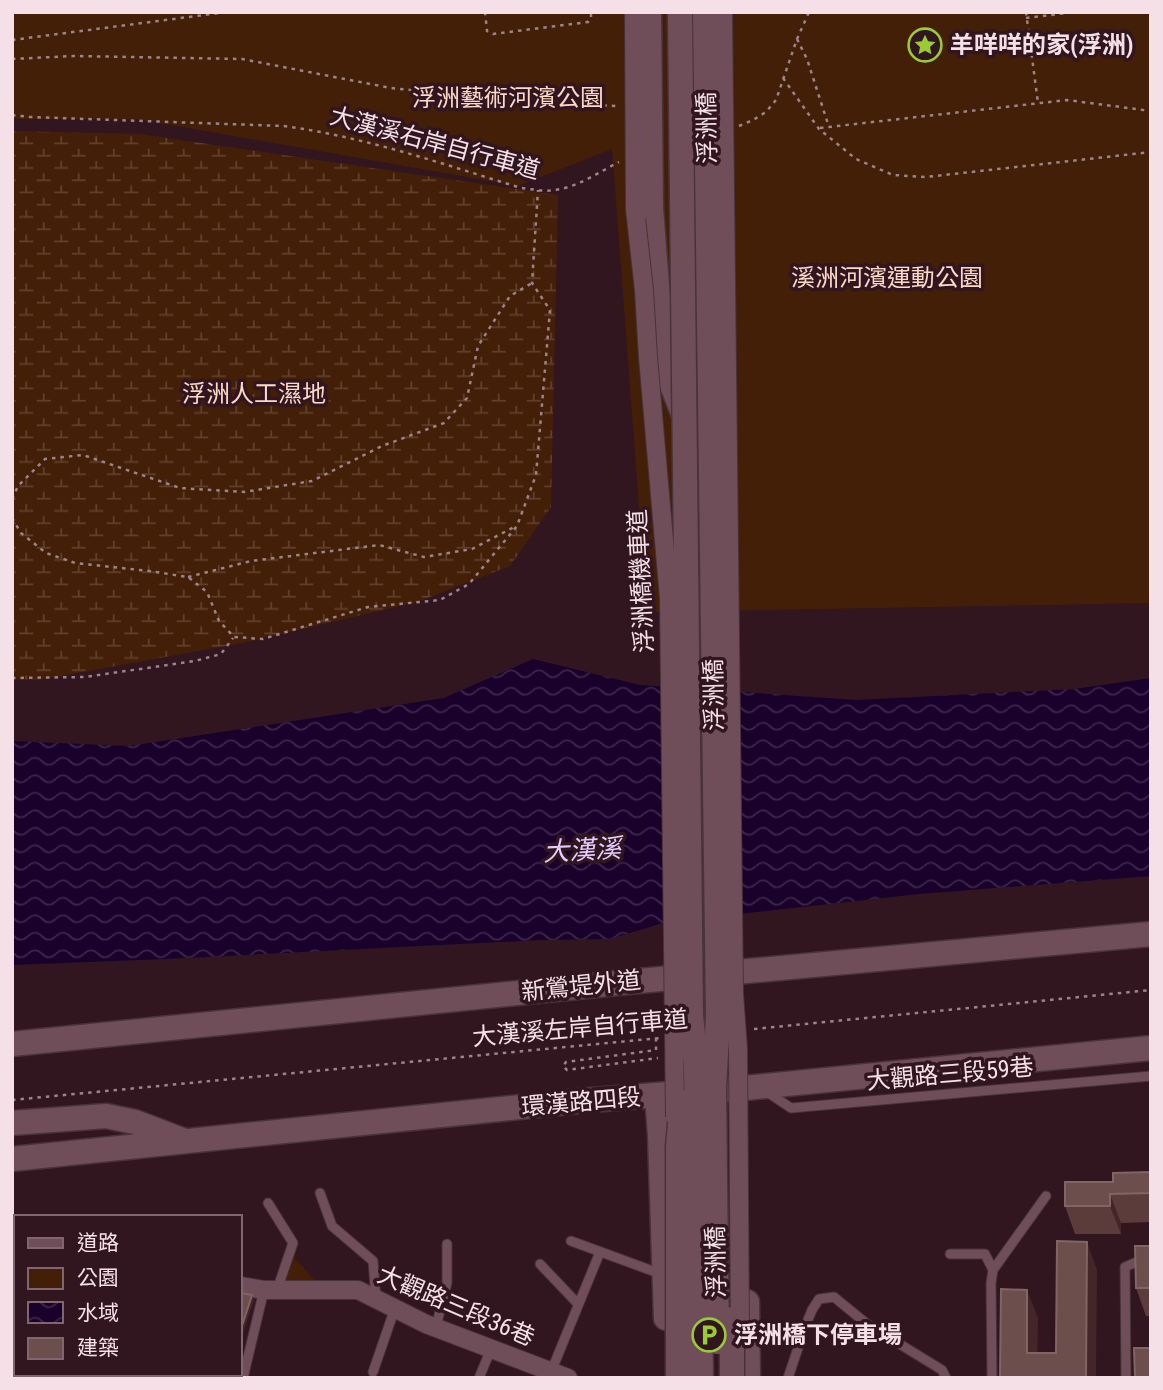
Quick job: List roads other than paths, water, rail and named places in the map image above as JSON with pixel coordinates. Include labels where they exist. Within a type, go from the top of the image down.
[{"type":"main road","name":"浮洲橋","points":[[649,12],[652,208],[663,362],[684,415]]},
{"type":"main road","name":"浮洲橋","points":[[680,12],[691,1015],[696,1066],[701,1378]]},
{"type":"main road","name":"浮洲橋","points":[[705,12],[718,1016],[714,1089],[718,1378]]},
{"type":"main road","name":"新鶯堤外道","points":[[12,1044],[617,983],[1151,934]]},
{"type":"main road","points":[[678,1378],[678,1147],[682,1119],[682,1066],[691,1015]]},
{"type":"main road","points":[[718,1016],[730,1088],[732,1378]]},
{"type":"main road","name":"環漢路四段","points":[[12,1159],[579,1101],[1151,1048]]},
{"type":"main road","points":[[748,1378],[746,1213],[752,1087]]},
{"type":"main road","points":[[657,1095],[666,1276],[667,1378]]},
{"type":"main road","points":[[12,1123],[106,1116],[135,1122],[186,1142]]},
{"type":"main road","points":[[664,1221],[666,1205],[684,1202],[731,1198],[746,1213]]},
{"type":"street","name":"浮洲橋機車道","points":[[634,12],[635,209],[669,598],[675,1119],[678,1147]]},
{"type":"street","points":[[640,12],[644,290]]},
{"type":"street","points":[[723,12],[740,1378]]},
{"type":"street","name":"大觀路三段36巷","points":[[242,1286],[270,1290],[358,1290],[436,1327],[563,1376]]},
{"type":"lane","name":"大觀路三段59巷","points":[[752,1087],[791,1108],[1151,1076]]},
{"type":"lane","points":[[320,1193],[332,1226],[373,1261],[376,1299]]},
{"type":"lane","points":[[992,1378],[990,1283],[993,1270],[1046,1196]]},
{"type":"lane","points":[[243,1378],[270,1290],[293,1243],[268,1203]]},
{"type":"lane","points":[[571,1241],[666,1276]]},
{"type":"lane","points":[[436,1327],[447,1283],[447,1244]]},
{"type":"lane","points":[[563,1376],[578,1304],[600,1252]]},
{"type":"lane","points":[[950,1254],[985,1254],[993,1270]]},
{"type":"lane","points":[[1126,1378],[1125,1267],[1140,1260],[1151,1260]]},
{"type":"lane","points":[[540,1264],[578,1304]]},
{"type":"lane","points":[[788,1378],[812,1310],[819,1299],[834,1297],[867,1324],[942,1370],[946,1378]]},
{"type":"lane","points":[[373,1372],[395,1308]]},
{"type":"lane","points":[[479,1378],[491,1349]]},
{"type":"water","name":"大漢溪","points":[[533,659],[640,685],[857,700],[1074,689],[1151,678],[1151,876],[919,894],[666,922],[610,939],[12,965],[12,741],[129,746],[444,698]]},
{"type":"place","name":"羊咩咩的家(浮洲)","points":[[925,45]]},
{"type":"place","name":"浮洲橋下停車場","points":[[709,1335]]},
{"type":"park label","name":"浮洲藝術河濱公園","points":[[508,98]]},
{"type":"park label","name":"溪洲河濱運動公園","points":[[887,278]]},
{"type":"park label","name":"浮洲人工濕地","points":[[254,394]]}]
